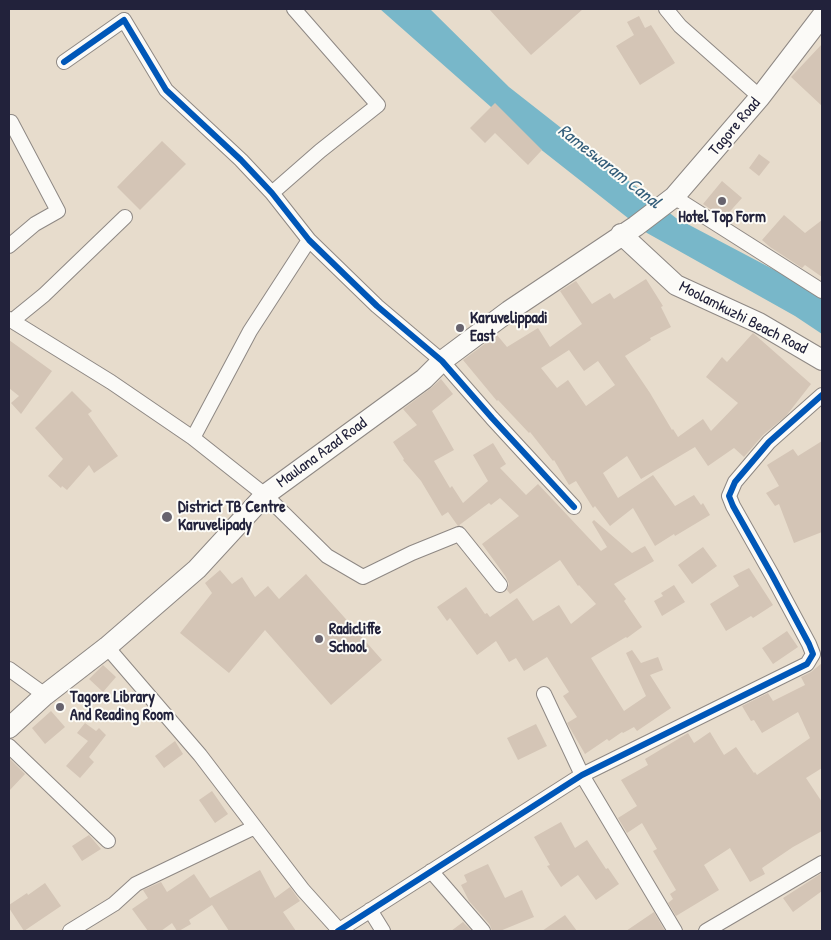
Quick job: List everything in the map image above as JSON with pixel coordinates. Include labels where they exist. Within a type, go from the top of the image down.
[{"type":"main road","name":"Tagore Road","points":[[628,230],[672,199],[760,97],[822,16]]},
{"type":"main road","name":"Moolamkuzhi Beach Road","points":[[628,230],[676,285],[759,323],[822,360]]},
{"type":"main road","name":"Maulana Azad Road","points":[[9,728],[45,695],[107,648],[197,569],[265,495],[424,379],[442,361],[509,311],[628,230]]},
{"type":"street","points":[[272,193],[320,151],[378,105],[294,9]]},
{"type":"street","points":[[666,9],[680,26],[760,97]]},
{"type":"street","points":[[64,62],[124,20],[166,90],[241,160],[272,193],[309,240],[377,306],[442,361],[574,507]]},
{"type":"street","points":[[9,246],[35,224],[58,211],[11,122]]},
{"type":"street","points":[[672,199],[822,291]]},
{"type":"street","points":[[124,217],[44,295],[11,320],[111,382],[193,438],[265,495],[327,556],[363,577],[459,534],[500,585]]},
{"type":"street","points":[[193,438],[250,331],[309,240]]},
{"type":"street","points":[[107,648],[200,754],[303,890],[338,931],[582,775],[807,664],[813,654],[729,496],[735,482],[769,442],[822,395]]},
{"type":"street","points":[[9,669],[45,695]]},
{"type":"street","points":[[544,694],[582,775],[674,931]]},
{"type":"street","points":[[9,746],[108,842]]},
{"type":"street","points":[[70,931],[114,904],[136,884],[255,827]]},
{"type":"street","points":[[706,931],[822,863]]},
{"type":"street","points":[[431,871],[483,931]]},
{"type":"street","points":[[370,910],[383,931]]},
{"type":"water","name":"Rameswaram Canal","points":[[380,9],[430,9],[509,87],[676,218],[822,295],[822,334],[795,316],[647,233],[525,137]]},
{"type":"building","points":[[489,9],[583,9],[531,55]]},
{"type":"building","points":[[639,16],[645,28],[651,25],[675,63],[640,85],[616,46],[634,35],[627,22]]},
{"type":"building","points":[[822,44],[822,106],[791,77]]},
{"type":"building","points":[[495,103],[542,150],[528,165],[495,133],[485,143],[470,128]]},
{"type":"building","points":[[162,141],[186,164],[140,210],[117,187]]},
{"type":"building","points":[[759,154],[770,162],[759,176],[749,168]]},
{"type":"building","name":"Hotel Top Form","points":[[722,181],[742,198],[724,218],[703,204]]},
{"type":"building","points":[[784,215],[805,233],[822,220],[822,277],[805,265],[802,268],[762,240]]},
{"type":"building","points":[[646,279],[663,306],[661,307],[671,327],[650,338],[651,340],[625,356],[678,437],[703,419],[711,431],[738,403],[706,377],[722,357],[727,362],[753,333],[811,384],[786,416],[763,435],[744,457],[734,448],[708,466],[695,447],[641,479],[627,456],[603,473],[618,498],[653,475],[675,506],[694,495],[701,505],[703,503],[710,515],[655,546],[633,508],[610,526],[595,506],[593,508],[576,481],[569,485],[554,460],[530,432],[497,401],[463,360],[497,335],[507,347],[538,328],[550,347],[582,324],[560,291],[576,281],[592,304],[610,293],[614,299]],"holes":[[[569,350],[584,371],[598,361],[615,385],[586,406],[568,380],[557,388],[541,368]]]},
{"type":"building","points":[[9,340],[52,371],[21,414],[11,403],[19,396],[9,388]]},
{"type":"building","points":[[441,379],[453,394],[432,411],[454,450],[434,461],[450,488],[452,486],[463,503],[488,481],[473,455],[493,443],[506,464],[500,468],[526,495],[538,484],[601,551],[607,547],[592,522],[594,520],[632,553],[645,546],[654,561],[614,584],[626,599],[624,601],[642,627],[627,638],[591,658],[624,711],[646,696],[626,653],[632,650],[641,663],[658,657],[663,670],[650,675],[671,708],[637,731],[634,727],[622,732],[609,741],[607,739],[585,754],[567,723],[577,717],[563,696],[569,692],[547,657],[524,671],[516,658],[509,662],[496,641],[477,655],[450,618],[447,621],[437,607],[466,587],[485,614],[487,613],[490,617],[517,598],[533,621],[559,605],[571,624],[596,604],[578,586],[560,560],[510,594],[507,590],[509,584],[506,577],[482,544],[519,516],[500,498],[491,505],[489,503],[458,526],[448,512],[442,516],[421,481],[403,460],[393,442],[417,425],[403,409]]},
{"type":"building","points":[[72,391],[92,411],[88,414],[118,456],[94,473],[89,465],[67,490],[62,486],[61,488],[48,476],[63,459],[35,428]]},
{"type":"building","points":[[822,441],[822,532],[794,543],[779,504],[775,506],[766,493],[779,486],[767,465],[793,449],[798,456]]},
{"type":"building","points":[[703,547],[717,566],[692,584],[678,565]]},
{"type":"building","points":[[749,568],[773,605],[753,618],[751,616],[726,631],[710,604],[739,586],[733,576]]},
{"type":"building","name":"Radicliffe School","points":[[220,570],[232,584],[242,577],[255,597],[268,586],[279,599],[306,574],[382,660],[331,705],[265,630],[229,673],[180,633],[212,593],[205,583]]},
{"type":"building","points":[[674,585],[685,602],[662,616],[654,601],[663,596],[661,593]]},
{"type":"building","points":[[787,631],[798,647],[773,664],[762,648]]},
{"type":"building","points":[[822,663],[822,768],[806,778],[822,802],[822,831],[793,847],[762,868],[765,874],[750,882],[730,848],[704,865],[719,890],[676,916],[668,903],[673,899],[670,894],[676,890],[653,851],[657,849],[642,823],[627,833],[618,818],[637,806],[621,780],[648,765],[645,759],[688,733],[694,743],[710,732],[724,755],[736,747],[757,775],[810,738],[798,712],[762,733],[754,720],[751,721],[742,706],[768,693],[773,701],[805,685],[801,677]]},
{"type":"building","points":[[103,665],[116,677],[103,692],[89,679]]},
{"type":"building","points":[[51,711],[65,727],[45,744],[32,728]]},
{"type":"building","points":[[85,723],[96,731],[99,728],[106,735],[89,757],[94,762],[80,778],[66,766],[88,741],[77,733]]},
{"type":"building","points":[[536,724],[547,746],[518,760],[507,738]]},
{"type":"building","points":[[175,741],[183,754],[164,768],[155,756]]},
{"type":"building","points":[[9,758],[25,774],[9,791]]},
{"type":"building","points":[[212,791],[228,814],[215,823],[199,800]]},
{"type":"building","points":[[561,822],[575,848],[587,840],[606,869],[608,868],[619,884],[596,900],[578,875],[561,887],[547,866],[550,865],[534,837]]},
{"type":"building","points":[[89,835],[101,849],[82,861],[72,846]]},
{"type":"building","points":[[488,864],[505,898],[522,890],[534,917],[500,931],[492,931],[490,925],[469,901],[461,885],[467,882],[464,875]]},
{"type":"building","points":[[260,870],[275,898],[290,887],[300,901],[283,912],[296,931],[229,931],[212,905],[189,920],[191,924],[179,931],[177,931],[172,923],[161,931],[148,931],[132,909],[148,898],[143,890],[161,882],[167,892],[194,874],[210,898]]},
{"type":"building","points":[[822,873],[822,891],[793,912],[783,898]]},
{"type":"building","points":[[45,883],[61,906],[24,931],[9,905]]},
{"type":"building","points":[[654,912],[665,931],[626,931]]},
{"type":"building","points":[[565,915],[577,931],[542,931]]},
{"type":"building","points":[[463,922],[472,931],[451,931]]},
{"type":"cycle path","points":[[64,62],[124,20],[166,90],[241,160],[272,193],[309,240],[377,306],[442,361],[574,507]]},
{"type":"cycle path","points":[[338,931],[582,775],[807,664],[813,654],[809,644],[729,496],[735,482],[769,442],[822,395]]},
{"type":"place","name":"Hotel Top Form","points":[[722,201]]},
{"type":"place","name":"Karuvelippadi East","points":[[460,328]]},
{"type":"place","name":"District TB Centre Karuvelipady","points":[[167,517]]},
{"type":"place","name":"Radicliffe School","points":[[319,639]]},
{"type":"place","name":"Tagore Library And Reading Room","points":[[60,707]]}]
